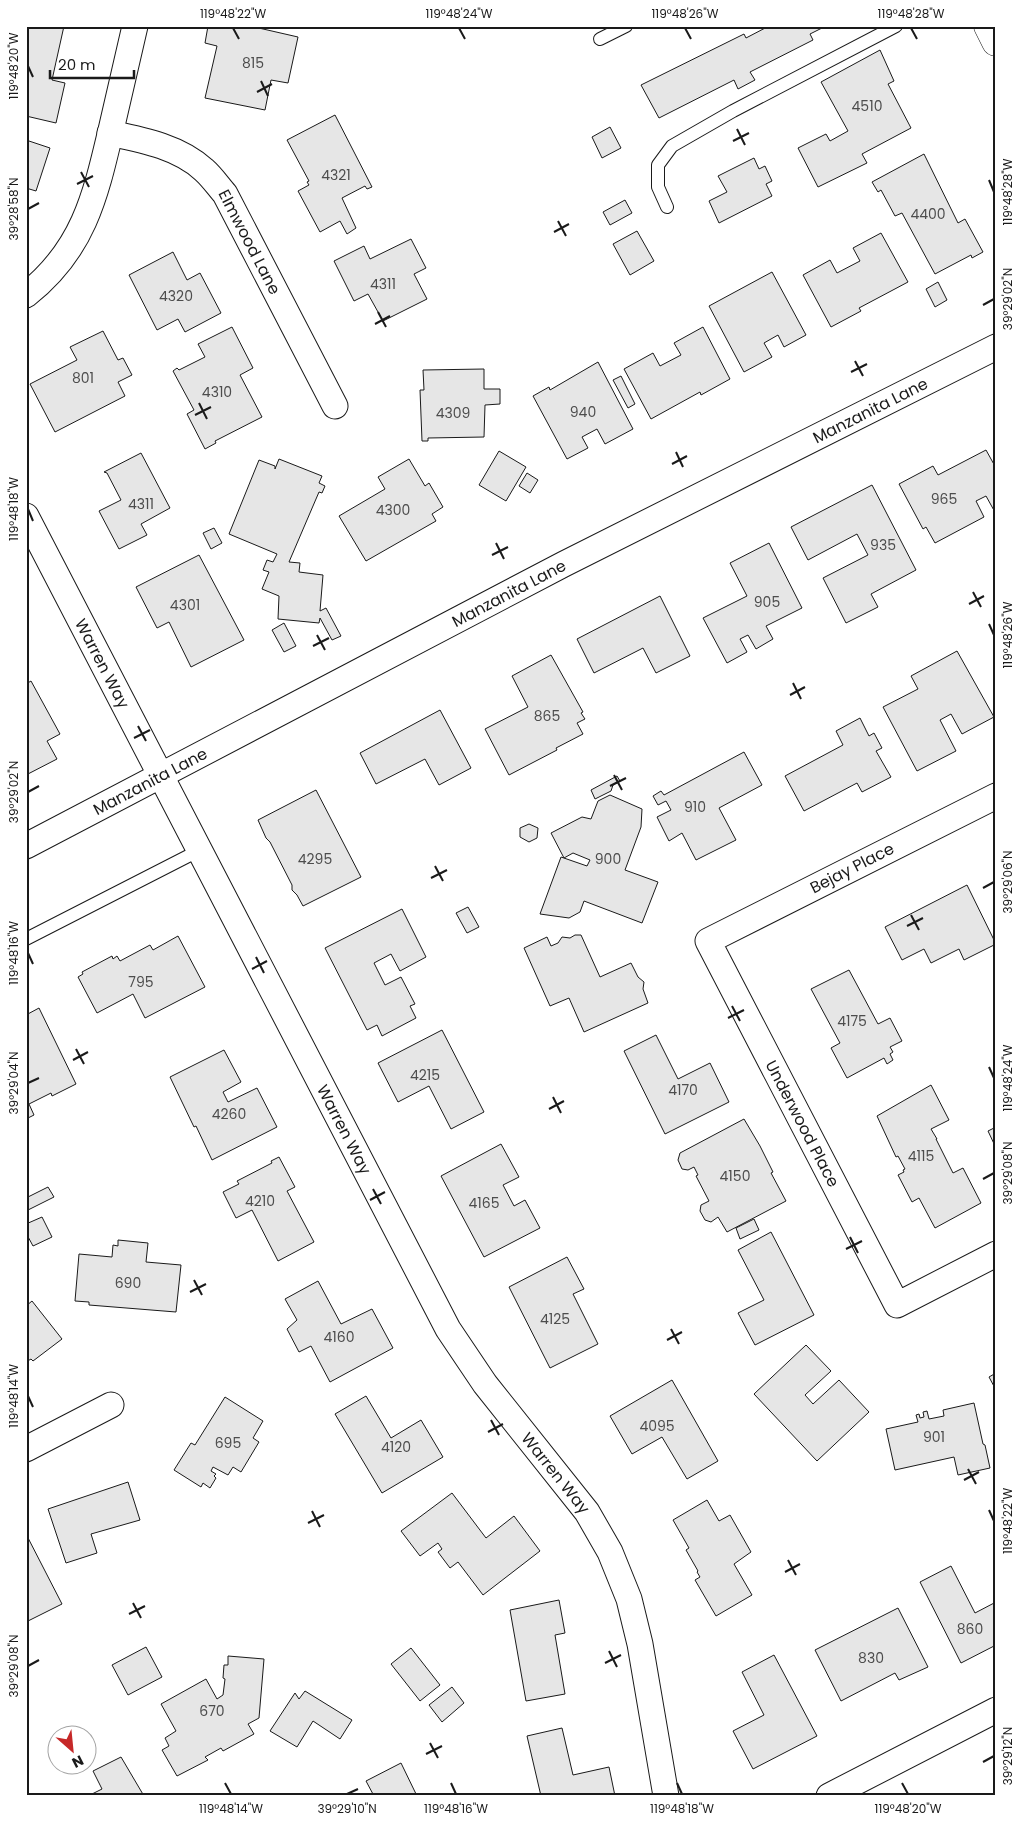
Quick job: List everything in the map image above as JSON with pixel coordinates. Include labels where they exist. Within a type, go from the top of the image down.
[{"type":"main road","points":[[988,26],[996,42]]},
{"type":"street","points":[[26,295],[40,284],[67,254],[86,220],[98,185],[135,26]]},
{"type":"street","name":"Elmwood Lane","points":[[110,133],[149,142],[176,152],[203,169],[225,194],[335,406]]},
{"type":"street","name":"Manzanita Lane","points":[[26,846],[564,564],[996,347]]},
{"type":"street","name":"Warren Way","points":[[26,516],[448,1329],[485,1384],[587,1512],[610,1552],[629,1599],[640,1644],[666,1796]]},
{"type":"street","name":"Bejay Place","points":[[708,941],[996,796]]},
{"type":"street","name":"Underwood Place","points":[[708,941],[897,1305],[996,1254]]},
{"type":"street","points":[[26,1449],[111,1405]]},
{"type":"street","points":[[829,1796],[996,1710]]},
{"type":"lane","points":[[600,39],[626,26]]},
{"type":"lane","points":[[667,208],[658,187],[658,165],[672,146],[733,111],[896,26]]},
{"type":"lane","points":[[26,939],[200,850]]},
{"type":"building","points":[[26,26],[64,26],[52,80],[65,83],[56,123],[26,116]]},
{"type":"building","points":[[208,26],[250,26],[298,37],[288,83],[271,80],[265,110],[205,98],[217,46],[205,43]]},
{"type":"building","points":[[769,26],[826,26],[810,34],[813,40],[750,72],[755,80],[738,89],[734,80],[659,118],[641,85],[744,34],[746,38]]},
{"type":"building","points":[[880,50],[894,81],[888,84],[911,128],[862,154],[867,163],[818,187],[798,148],[826,134],[830,141],[848,131],[821,82]]},
{"type":"building","points":[[335,115],[372,187],[367,189],[365,186],[342,198],[356,228],[347,234],[340,221],[320,232],[298,191],[309,185],[307,182],[309,181],[287,140]]},
{"type":"building","points":[[610,127],[621,148],[602,158],[592,137]]},
{"type":"building","points":[[26,140],[50,148],[36,191],[26,188]]},
{"type":"building","points":[[924,154],[958,223],[965,219],[983,252],[972,258],[971,255],[935,274],[902,213],[895,216],[881,190],[878,192],[872,182]]},
{"type":"building","points":[[754,158],[759,169],[765,166],[772,181],[766,184],[772,196],[719,223],[709,201],[727,192],[718,176]]},
{"type":"building","points":[[625,200],[632,213],[610,225],[603,212]]},
{"type":"building","points":[[637,231],[654,261],[630,275],[613,244]]},
{"type":"building","points":[[881,233],[908,282],[859,308],[861,311],[831,327],[803,275],[830,260],[837,273],[860,261],[853,248]]},
{"type":"building","points":[[411,239],[426,268],[414,274],[427,299],[383,321],[368,294],[354,301],[334,261],[364,246],[370,259]]},
{"type":"building","points":[[173,252],[187,280],[200,273],[221,313],[185,332],[178,319],[157,330],[129,275]]},
{"type":"building","points":[[772,272],[806,335],[784,347],[778,335],[764,343],[772,357],[744,372],[709,306]]},
{"type":"building","points":[[938,282],[947,300],[935,307],[926,289]]},
{"type":"building","points":[[232,327],[253,368],[240,375],[262,417],[215,441],[216,443],[205,449],[187,414],[194,410],[173,371],[205,357],[198,344]]},
{"type":"building","points":[[703,327],[730,379],[701,395],[700,392],[651,419],[624,369],[653,353],[660,366],[681,355],[674,343]]},
{"type":"building","points":[[103,331],[118,360],[123,358],[132,375],[118,382],[125,396],[55,432],[30,384],[77,360],[70,347]]},
{"type":"building","points":[[598,362],[633,429],[605,444],[597,429],[582,437],[588,448],[567,459],[533,396],[549,387],[550,390]]},
{"type":"building","points":[[484,369],[484,389],[500,389],[500,404],[485,405],[484,437],[428,438],[428,441],[422,441],[420,390],[424,390],[423,370]]},
{"type":"building","points":[[621,376],[635,404],[628,408],[613,380]]},
{"type":"building","points":[[986,450],[996,468],[996,514],[986,496],[976,501],[984,517],[935,543],[926,527],[923,529],[899,484],[933,466],[938,475]]},
{"type":"building","points":[[499,451],[526,467],[506,501],[479,485]]},
{"type":"building","points":[[141,453],[170,508],[141,524],[147,535],[119,549],[99,511],[121,500],[107,473],[104,472]]},
{"type":"building","points":[[279,459],[322,476],[319,483],[325,486],[322,493],[319,492],[289,562],[300,563],[299,572],[323,575],[320,611],[326,608],[341,636],[332,640],[320,618],[319,623],[278,619],[279,596],[262,589],[269,572],[263,570],[267,560],[273,562],[277,554],[229,534],[259,460],[275,466],[275,469]]},
{"type":"building","points":[[409,459],[425,486],[429,483],[443,507],[432,514],[436,521],[366,561],[339,516],[385,489],[378,477]]},
{"type":"building","points":[[527,473],[538,480],[530,493],[519,486]]},
{"type":"building","points":[[872,485],[916,570],[871,594],[878,607],[846,623],[823,578],[868,555],[857,534],[808,560],[791,527]]},
{"type":"building","points":[[214,528],[222,543],[211,549],[203,533]]},
{"type":"building","points":[[769,543],[802,608],[766,626],[773,639],[756,649],[748,635],[740,639],[747,652],[727,663],[703,618],[747,596],[730,563]]},
{"type":"building","points":[[199,555],[244,640],[191,667],[169,622],[157,628],[136,587]]},
{"type":"building","points":[[660,596],[690,656],[656,673],[643,648],[594,673],[577,639]]},
{"type":"building","points":[[284,623],[296,646],[284,652],[272,630]]},
{"type":"building","points":[[957,651],[994,717],[962,734],[951,714],[940,720],[956,751],[917,771],[883,707],[918,689],[911,676]]},
{"type":"building","points":[[551,655],[583,712],[581,713],[585,719],[577,723],[583,734],[509,775],[485,729],[528,707],[512,676]]},
{"type":"building","points":[[31,681],[60,734],[47,741],[57,759],[26,775],[26,684]]},
{"type":"building","points":[[440,710],[471,768],[439,785],[425,759],[376,784],[360,753]]},
{"type":"building","points":[[860,718],[869,736],[874,733],[882,748],[876,751],[891,777],[862,792],[857,783],[804,811],[785,776],[843,745],[836,731]]},
{"type":"building","points":[[744,752],[762,785],[719,808],[736,840],[696,860],[682,833],[669,841],[657,817],[671,810],[666,801],[658,805],[653,796],[661,791],[664,795]]},
{"type":"building","points":[[617,776],[620,781],[613,785],[611,791],[595,799],[591,790]]},
{"type":"building","points":[[316,790],[361,877],[303,906],[292,890],[292,885],[258,820]]},
{"type":"building","points":[[610,795],[642,809],[641,827],[625,870],[658,882],[642,923],[584,901],[580,912],[569,918],[540,914],[561,857],[587,866],[590,860],[573,853],[564,858],[551,833],[582,817],[591,819],[598,801]]},
{"type":"building","points":[[529,824],[538,828],[537,838],[529,842],[520,837],[520,828]]},
{"type":"building","points":[[967,885],[996,944],[964,960],[959,949],[931,963],[924,949],[902,960],[885,927]]},
{"type":"building","points":[[468,907],[479,927],[467,933],[456,913]]},
{"type":"building","points":[[402,909],[426,957],[400,971],[391,954],[374,963],[385,985],[401,977],[415,1004],[410,1006],[416,1018],[382,1036],[377,1025],[367,1030],[325,948]]},
{"type":"building","points":[[575,935],[581,935],[600,977],[631,963],[638,977],[644,982],[643,989],[648,1003],[584,1032],[569,998],[550,1006],[524,948],[547,937],[551,946],[558,943],[562,937],[570,938]]},
{"type":"building","points":[[178,936],[205,987],[145,1018],[133,994],[97,1013],[78,977],[83,974],[82,972],[112,956],[113,959],[117,956],[120,961],[150,945],[153,950]]},
{"type":"building","points":[[849,970],[878,1024],[890,1018],[902,1041],[890,1047],[893,1052],[890,1054],[893,1060],[887,1064],[884,1058],[847,1078],[831,1048],[840,1043],[811,989]]},
{"type":"building","points":[[39,1008],[76,1084],[52,1096],[51,1093],[29,1104],[34,1115],[26,1119],[26,1015]]},
{"type":"building","points":[[442,1030],[484,1112],[451,1129],[429,1086],[398,1102],[378,1063]]},
{"type":"building","points":[[656,1035],[678,1079],[710,1063],[729,1102],[665,1134],[624,1051]]},
{"type":"building","points":[[224,1050],[241,1082],[223,1092],[228,1102],[257,1088],[277,1127],[212,1160],[170,1077]]},
{"type":"building","points":[[931,1085],[949,1120],[931,1129],[953,1173],[963,1168],[981,1203],[935,1228],[919,1198],[912,1202],[898,1175],[904,1172],[903,1170],[905,1169],[898,1156],[896,1157],[877,1116]]},
{"type":"building","points":[[744,1119],[760,1146],[773,1172],[771,1173],[786,1201],[727,1232],[718,1217],[711,1222],[705,1220],[700,1211],[701,1205],[709,1201],[696,1176],[698,1175],[694,1167],[688,1170],[682,1169],[678,1160],[680,1153]]},
{"type":"building","points":[[996,1127],[996,1148],[988,1131]]},
{"type":"building","points":[[501,1144],[519,1177],[503,1185],[514,1206],[525,1200],[540,1228],[484,1257],[441,1176]]},
{"type":"building","points":[[279,1157],[295,1187],[287,1191],[314,1242],[278,1261],[252,1210],[236,1218],[223,1192],[239,1184],[237,1181],[272,1163],[271,1161]]},
{"type":"building","points":[[48,1187],[54,1197],[26,1211],[26,1198]]},
{"type":"building","points":[[42,1217],[52,1237],[33,1246],[26,1233],[26,1224]]},
{"type":"building","points":[[754,1219],[759,1230],[740,1239],[736,1228]]},
{"type":"building","points":[[771,1232],[814,1315],[755,1345],[738,1313],[764,1300],[738,1250]]},
{"type":"building","points":[[118,1240],[148,1243],[146,1262],[181,1265],[176,1312],[89,1305],[89,1302],[75,1301],[79,1254],[112,1257],[113,1245],[118,1246]]},
{"type":"building","points":[[567,1257],[584,1289],[573,1294],[598,1344],[550,1368],[509,1287]]},
{"type":"building","points":[[318,1281],[341,1324],[372,1309],[393,1348],[330,1382],[311,1346],[299,1352],[287,1329],[297,1320],[285,1299]]},
{"type":"building","points":[[32,1301],[62,1339],[33,1361],[31,1359],[26,1362],[26,1306]]},
{"type":"building","points":[[806,1345],[831,1371],[805,1395],[813,1404],[839,1380],[869,1412],[817,1461],[754,1394]]},
{"type":"building","points":[[996,1373],[996,1390],[989,1377]]},
{"type":"building","points":[[672,1380],[718,1461],[687,1479],[662,1437],[632,1454],[610,1416]]},
{"type":"building","points":[[366,1396],[391,1438],[421,1420],[443,1457],[382,1493],[335,1414]]},
{"type":"building","points":[[225,1397],[263,1421],[253,1438],[259,1442],[241,1472],[233,1467],[228,1475],[213,1467],[211,1471],[216,1474],[214,1476],[216,1478],[210,1488],[203,1483],[201,1487],[174,1470],[191,1443],[195,1445]]},
{"type":"building","points":[[974,1403],[990,1468],[958,1475],[954,1457],[895,1470],[886,1429],[918,1422],[916,1415],[919,1414],[920,1418],[924,1417],[923,1412],[927,1411],[929,1419],[944,1416],[943,1410]]},
{"type":"building","points":[[128,1482],[140,1520],[91,1534],[97,1553],[66,1563],[48,1509]]},
{"type":"building","points":[[452,1493],[486,1538],[514,1516],[540,1551],[483,1595],[458,1562],[450,1568],[438,1552],[442,1549],[438,1543],[420,1556],[401,1531]]},
{"type":"building","points":[[707,1500],[719,1521],[730,1515],[751,1552],[734,1564],[752,1595],[716,1616],[695,1580],[700,1577],[698,1571],[686,1550],[689,1548],[673,1520]]},
{"type":"building","points":[[26,1534],[62,1604],[26,1622]]},
{"type":"building","points":[[951,1566],[975,1613],[996,1602],[996,1645],[961,1663],[920,1582]]},
{"type":"building","points":[[559,1600],[565,1633],[555,1635],[565,1694],[526,1701],[510,1610]]},
{"type":"building","points":[[898,1608],[928,1667],[899,1680],[895,1673],[841,1701],[815,1650]]},
{"type":"building","points":[[146,1647],[162,1677],[128,1695],[112,1665]]},
{"type":"building","points":[[411,1648],[440,1685],[420,1701],[391,1664]]},
{"type":"building","points":[[774,1655],[817,1736],[753,1769],[733,1731],[764,1715],[742,1672]]},
{"type":"building","points":[[228,1656],[264,1659],[259,1718],[248,1724],[254,1734],[223,1751],[221,1748],[205,1757],[208,1760],[177,1776],[162,1750],[169,1746],[165,1738],[176,1731],[161,1704],[206,1679],[217,1699],[223,1695],[224,1665],[228,1665]]},
{"type":"building","points":[[452,1687],[464,1703],[442,1722],[429,1705]]},
{"type":"building","points":[[305,1691],[352,1720],[340,1739],[313,1721],[297,1747],[270,1731],[295,1693],[299,1699]]},
{"type":"building","points":[[562,1728],[573,1775],[609,1767],[615,1796],[541,1796],[527,1736]]},
{"type":"building","points":[[121,1757],[144,1796],[88,1796],[102,1789],[94,1774],[98,1774],[98,1768]]},
{"type":"building","points":[[401,1763],[417,1796],[374,1796],[366,1781]]}]
